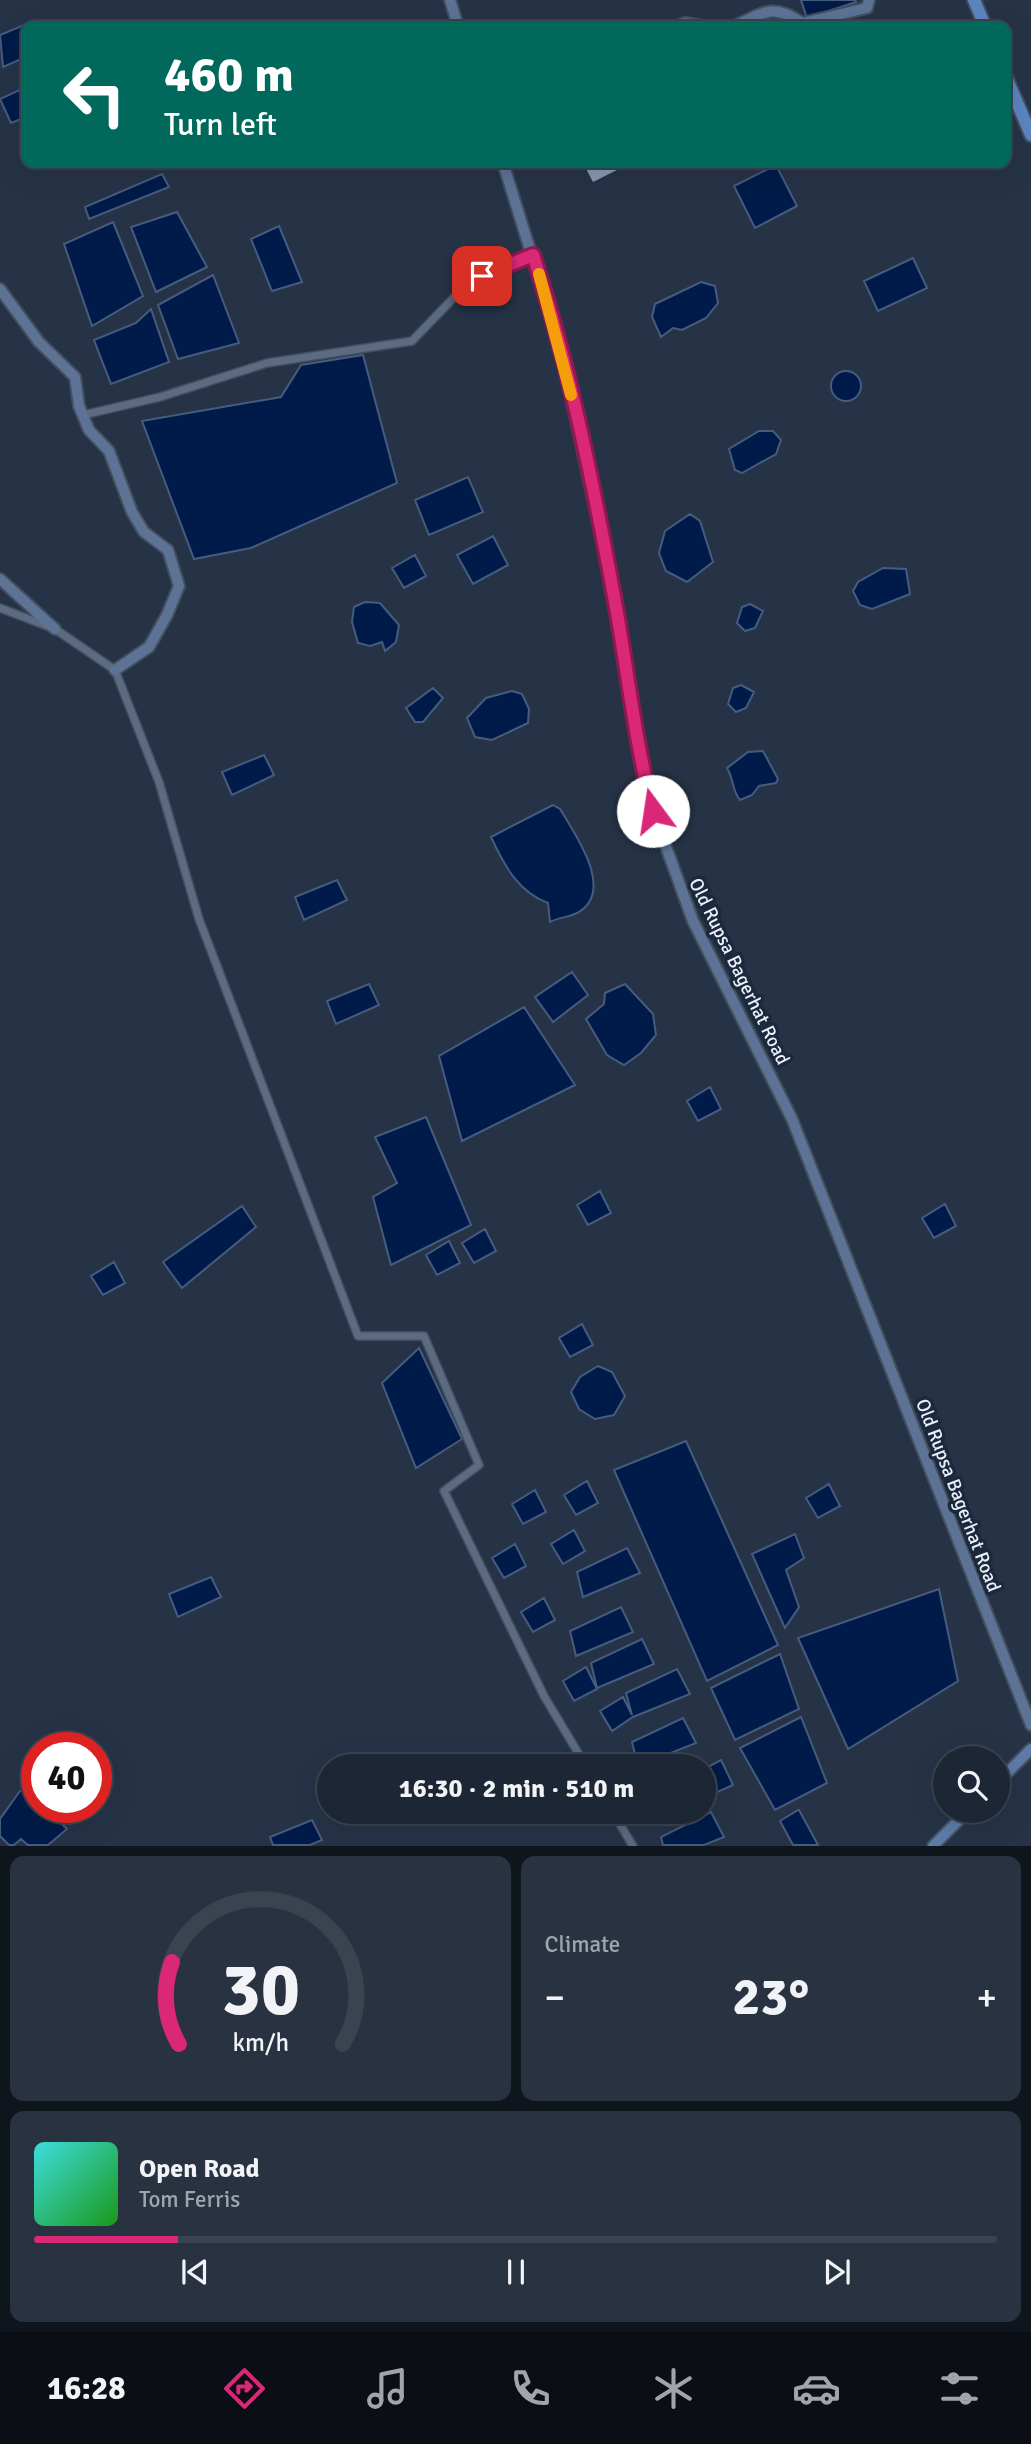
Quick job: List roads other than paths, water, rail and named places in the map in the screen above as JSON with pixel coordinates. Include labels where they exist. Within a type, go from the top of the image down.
[{"type":"highway","points":[[974,0],[983,21]]},
{"type":"highway","points":[[1011,89],[1031,135]]},
{"type":"main road","points":[[1010,1770],[1031,1749]]},
{"type":"main road","points":[[933,1846],[956,1823]]},
{"type":"street","points":[[450,0],[456,21]]},
{"type":"street","points":[[813,21],[867,8],[869,0]]},
{"type":"street","points":[[745,21],[766,10],[788,13],[799,21]]},
{"type":"street","name":"Old Rupsa Bagerhat Road","points":[[505,168],[560,346],[610,577],[640,762],[653,811],[693,921],[792,1119],[1031,1726]]},
{"type":"street","points":[[83,415],[160,397],[267,363],[412,341],[466,285],[498,267],[533,255]]},
{"type":"street","points":[[0,289],[39,342],[75,377],[89,430],[109,451],[132,512],[144,532],[168,550],[179,586],[149,647],[115,670]]},
{"type":"street","points":[[0,579],[55,629],[115,670],[159,782],[199,919],[358,1336],[424,1336],[479,1465],[444,1491],[544,1696],[579,1754]]},
{"type":"street","points":[[0,608],[55,629]]},
{"type":"street","points":[[620,1824],[633,1846]]},
{"type":"water","points":[[801,0],[855,0],[856,2],[807,18]]},
{"type":"water","points":[[21,26],[21,59],[3,67],[0,35]]},
{"type":"water","points":[[21,89],[21,119],[11,123],[0,99]]},
{"type":"water","points":[[770,168],[778,168],[797,206],[755,228],[734,186]]},
{"type":"water","points":[[162,174],[169,187],[89,219],[85,207]]},
{"type":"water","points":[[177,212],[207,267],[156,292],[131,227]]},
{"type":"water","points":[[113,222],[143,296],[92,326],[64,244]]},
{"type":"water","points":[[279,226],[302,282],[272,291],[251,239]]},
{"type":"water","points":[[913,258],[927,288],[878,311],[864,281]]},
{"type":"water","points":[[213,275],[239,343],[178,359],[158,305]]},
{"type":"water","points":[[701,282],[715,286],[718,303],[706,318],[682,330],[673,328],[661,337],[652,317],[655,304]]},
{"type":"water","points":[[151,309],[169,362],[111,384],[94,340],[136,323]]},
{"type":"water","points":[[363,355],[397,483],[251,548],[194,559],[142,421],[281,397],[301,365]]},
{"type":"water","points":[[846,371],[857,375],[861,386],[857,397],[846,401],[835,397],[831,386],[835,375]]},
{"type":"water","points":[[759,431],[773,431],[781,440],[776,454],[742,473],[735,470],[729,449]]},
{"type":"water","points":[[468,477],[483,512],[429,535],[415,500]]},
{"type":"water","points":[[690,514],[700,521],[713,562],[687,582],[666,571],[659,553],[665,531]]},
{"type":"water","points":[[493,536],[508,565],[473,584],[457,555]]},
{"type":"water","points":[[415,555],[426,576],[404,588],[392,568]]},
{"type":"water","points":[[883,568],[906,569],[910,594],[872,609],[860,605],[853,591],[858,582]]},
{"type":"water","points":[[365,602],[380,603],[399,625],[396,642],[385,651],[382,642],[370,646],[358,643],[352,622],[354,607]]},
{"type":"water","points":[[750,604],[763,611],[755,628],[745,631],[737,623],[742,607]]},
{"type":"water","points":[[741,685],[754,692],[746,708],[736,712],[728,704],[733,688]]},
{"type":"water","points":[[433,688],[443,698],[423,722],[415,722],[406,708]]},
{"type":"water","points":[[512,691],[522,694],[529,709],[528,723],[492,740],[475,737],[467,718],[486,698]]},
{"type":"water","points":[[763,751],[778,779],[776,783],[759,786],[752,795],[740,800],[727,768],[748,752]]},
{"type":"water","points":[[264,755],[274,775],[232,795],[222,772]]},
{"type":"water","points":[[553,805],[560,809],[583,848],[593,879],[593,893],[587,905],[575,914],[550,922],[548,903],[520,885],[491,837]]},
{"type":"water","points":[[337,880],[347,900],[304,920],[295,897]]},
{"type":"water","points":[[572,972],[588,995],[553,1022],[535,997]]},
{"type":"water","points":[[369,984],[379,1005],[336,1024],[327,1001]]},
{"type":"water","points":[[625,984],[653,1014],[656,1035],[641,1053],[624,1065],[607,1055],[586,1019],[604,1004],[605,993]]},
{"type":"water","points":[[524,1007],[575,1085],[462,1141],[439,1056]]},
{"type":"water","points":[[710,1087],[721,1109],[698,1121],[687,1101]]},
{"type":"water","points":[[426,1117],[471,1225],[391,1265],[373,1197],[397,1183],[375,1137]]},
{"type":"water","points":[[600,1191],[611,1213],[588,1225],[577,1205]]},
{"type":"water","points":[[945,1204],[956,1226],[934,1238],[922,1218]]},
{"type":"water","points":[[242,1206],[256,1227],[182,1288],[163,1262]]},
{"type":"water","points":[[485,1229],[496,1251],[474,1263],[462,1243]]},
{"type":"water","points":[[449,1241],[460,1263],[437,1275],[426,1255]]},
{"type":"water","points":[[114,1262],[125,1283],[103,1295],[91,1276]]},
{"type":"water","points":[[582,1324],[593,1345],[570,1357],[559,1338]]},
{"type":"water","points":[[419,1348],[462,1439],[416,1468],[382,1383]]},
{"type":"water","points":[[598,1366],[612,1372],[625,1396],[614,1415],[595,1419],[579,1409],[571,1392],[580,1377]]},
{"type":"water","points":[[686,1441],[778,1645],[707,1681],[614,1470]]},
{"type":"water","points":[[587,1481],[598,1503],[576,1515],[564,1495]]},
{"type":"water","points":[[829,1484],[840,1506],[818,1518],[806,1498]]},
{"type":"water","points":[[535,1490],[546,1512],[523,1524],[512,1504]]},
{"type":"water","points":[[574,1530],[585,1551],[563,1564],[551,1544]]},
{"type":"water","points":[[795,1534],[804,1558],[786,1570],[799,1607],[785,1628],[752,1554]]},
{"type":"water","points":[[515,1544],[526,1566],[504,1578],[492,1558]]},
{"type":"water","points":[[627,1548],[640,1573],[583,1597],[577,1572]]},
{"type":"water","points":[[211,1577],[221,1597],[178,1617],[169,1594]]},
{"type":"water","points":[[939,1589],[958,1681],[848,1749],[798,1638]]},
{"type":"water","points":[[544,1598],[555,1620],[533,1632],[521,1612]]},
{"type":"water","points":[[621,1607],[633,1632],[576,1656],[570,1631]]},
{"type":"water","points":[[642,1639],[654,1664],[597,1688],[591,1663]]},
{"type":"water","points":[[780,1654],[799,1709],[735,1740],[711,1688]]},
{"type":"water","points":[[586,1667],[597,1689],[574,1701],[563,1681]]},
{"type":"water","points":[[677,1669],[690,1694],[633,1717],[612,1731],[600,1711],[623,1697],[632,1715],[626,1693]]},
{"type":"water","points":[[801,1717],[827,1783],[775,1810],[740,1748]]},
{"type":"water","points":[[683,1718],[696,1743],[668,1754],[635,1754],[632,1742]]},
{"type":"water","points":[[721,1760],[733,1785],[716,1793],[716,1763]]},
{"type":"water","points":[[20,1791],[21,1823],[61,1823],[67,1829],[48,1845],[28,1845],[21,1839],[14,1845],[9,1845],[0,1836],[0,1819]]},
{"type":"water","points":[[799,1810],[818,1845],[793,1845],[780,1821]]},
{"type":"water","points":[[312,1820],[322,1840],[310,1845],[273,1845],[270,1837]]},
{"type":"water","points":[[716,1822],[724,1837],[704,1845],[663,1845],[661,1837],[687,1824],[716,1824]]}]
